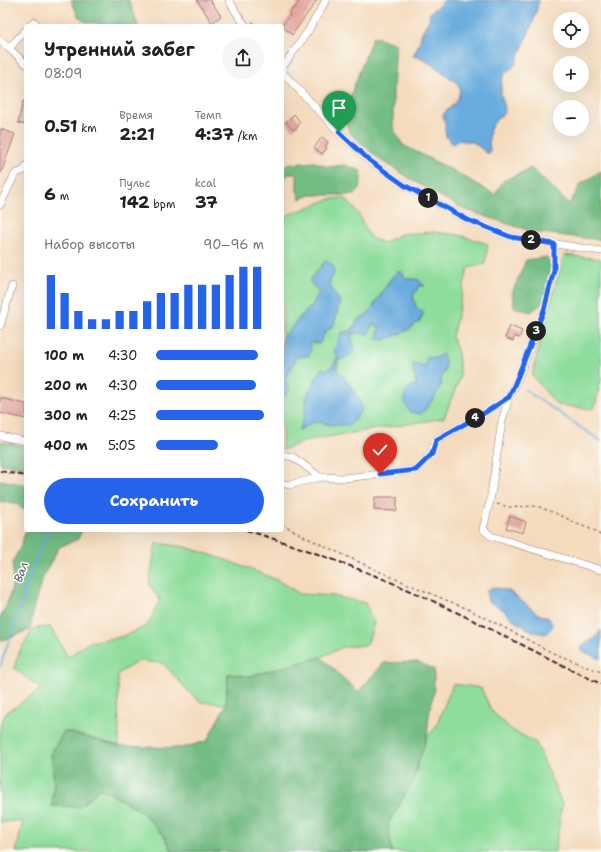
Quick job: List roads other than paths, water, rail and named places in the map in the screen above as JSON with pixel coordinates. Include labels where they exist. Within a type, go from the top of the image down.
[{"type":"street","points":[[229,0],[244,24]]},
{"type":"street","points":[[284,65],[308,31],[326,0]]},
{"type":"street","points":[[9,48],[24,32]]},
{"type":"street","points":[[0,40],[24,62]]},
{"type":"street","points":[[284,74],[339,132],[369,160],[404,185],[468,220],[511,237],[601,250]]},
{"type":"street","points":[[0,205],[15,174],[24,170]]},
{"type":"street","points":[[554,244],[554,270],[544,310],[509,397],[502,421],[490,501],[483,529],[491,536],[601,570]]},
{"type":"street","points":[[0,326],[12,286]]},
{"type":"street","points":[[284,483],[289,484],[320,477],[344,478],[416,470],[432,454],[436,440],[486,412],[509,397]]},
{"type":"street","points":[[0,436],[24,441]]},
{"type":"street","points":[[284,455],[293,457],[320,477]]},
{"type":"water","points":[[444,0],[539,0],[533,22],[516,64],[504,75],[501,82],[501,94],[505,108],[504,113],[496,120],[490,129],[490,152],[488,154],[473,142],[458,140],[453,144],[446,137],[443,115],[458,98],[460,90],[459,87],[455,81],[422,58],[413,56],[419,44],[422,32],[429,20],[430,12]]},
{"type":"water","points":[[325,261],[333,265],[334,273],[329,283],[340,301],[334,325],[326,331],[319,344],[309,342],[311,349],[309,356],[297,357],[285,380],[289,389],[284,397],[284,335],[312,306],[319,292],[309,281]]},
{"type":"water","points":[[397,272],[402,272],[405,278],[419,280],[425,286],[419,286],[413,296],[416,308],[424,312],[420,321],[408,330],[385,340],[377,339],[379,327],[373,324],[368,335],[359,333],[351,334],[355,351],[351,355],[338,361],[337,369],[359,398],[362,410],[350,425],[331,425],[315,421],[299,430],[305,415],[305,405],[308,393],[322,368],[326,370],[332,367],[338,358],[334,351],[341,333],[352,330],[358,320],[369,313],[392,277]]},
{"type":"water","points":[[442,354],[446,362],[445,370],[441,379],[441,385],[433,400],[421,414],[410,412],[404,402],[404,397],[410,386],[416,385],[416,379],[413,373],[413,364],[418,364],[425,368],[427,357],[436,358]]},
{"type":"water","points":[[493,587],[509,591],[538,614],[549,618],[553,626],[546,634],[534,632],[516,622],[502,609],[488,601],[486,591]]},
{"type":"water","points":[[601,630],[601,659],[582,651],[582,645],[594,639]]},
{"type":"waterway","points":[[525,390],[601,441]]},
{"type":"waterway","name":"Вал","points":[[0,667],[31,570],[47,532]]},
{"type":"railway","points":[[0,471],[24,476]]},
{"type":"railway","points":[[252,532],[318,554],[388,581],[469,618],[601,684]]}]
